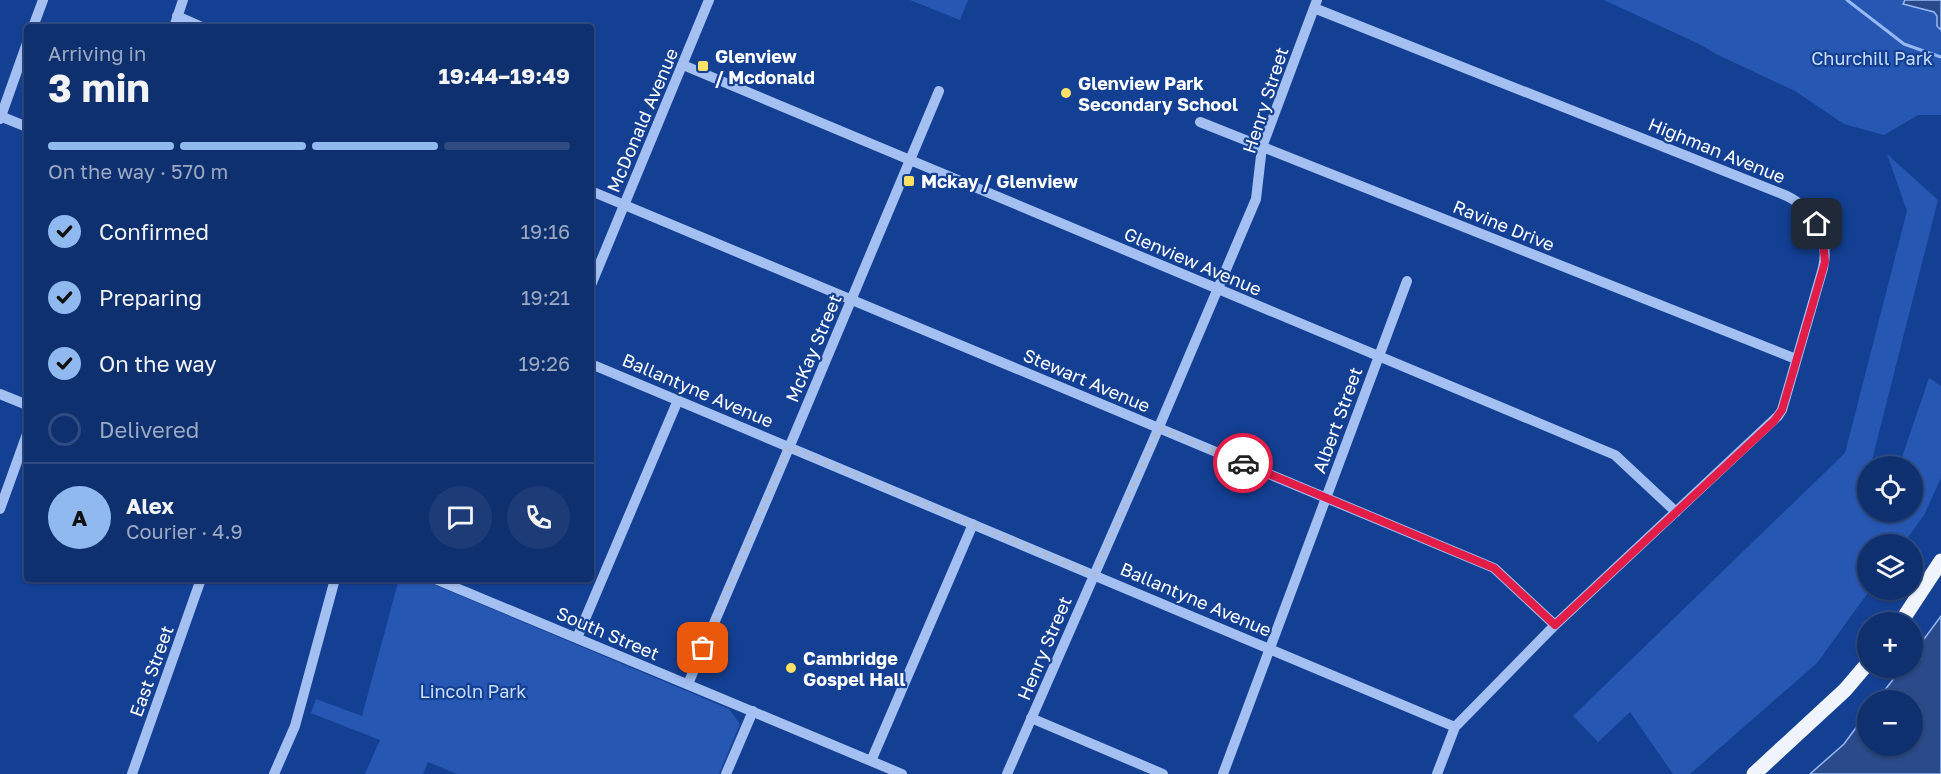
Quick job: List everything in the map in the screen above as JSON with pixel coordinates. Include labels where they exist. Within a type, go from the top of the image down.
[{"type":"main road","points":[[1908,612],[1941,561]]},
{"type":"main road","points":[[1754,774],[1845,690],[1857,676]]},
{"type":"street","points":[[34,24],[43,0]]},
{"type":"street","points":[[176,22],[183,0]]},
{"type":"street","name":"McDonald Avenue","points":[[594,278],[710,0]]},
{"type":"street","name":"Henry Street","points":[[1007,774],[1256,200],[1262,147],[1316,4]]},
{"type":"street","name":"Highman Avenue","points":[[1316,4],[1787,196],[1799,202],[1811,213],[1823,239],[1825,254],[1823,268],[1782,410],[1778,416],[1555,625],[1455,727],[1437,774]]},
{"type":"street","points":[[24,51],[0,117],[24,126]]},
{"type":"street","name":"Glenview Avenue","points":[[683,64],[1615,455],[1676,512]]},
{"type":"street","name":"McKay Street","points":[[688,684],[939,91]]},
{"type":"street","name":"Ravine Drive","points":[[1200,122],[1796,359]]},
{"type":"street","name":"Stewart Avenue","points":[[594,192],[1494,568],[1555,625]]},
{"type":"street","name":"Albert Street","points":[[1223,774],[1407,281]]},
{"type":"street","name":"Ballantyne Avenue","points":[[594,365],[1455,727]]},
{"type":"street","points":[[0,394],[24,404]]},
{"type":"street","points":[[577,638],[678,400]]},
{"type":"street","points":[[0,509],[24,442]]},
{"type":"street","points":[[871,761],[972,524]]},
{"type":"street","name":"East Street","points":[[132,774],[200,582]]},
{"type":"street","points":[[274,774],[295,726],[334,582]]},
{"type":"street","name":"South Street","points":[[442,582],[902,774]]},
{"type":"street","points":[[461,590],[465,582]]},
{"type":"street","points":[[726,774],[753,711]]},
{"type":"street","points":[[1031,718],[1163,774]]},
{"type":"green space","points":[[910,0],[968,0],[960,20]]},
{"type":"green space","name":"Churchill Park","points":[[1604,0],[1941,0],[1941,115],[1918,115],[1884,135],[1844,124],[1795,91]]},
{"type":"green space","points":[[1887,154],[1938,200],[1873,456],[1857,456],[1857,522],[1919,522],[1910,534],[1857,534],[1857,600],[1863,600],[1817,663],[1690,774],[1673,774],[1630,712],[1598,742],[1573,716],[1845,453],[1907,211]]},
{"type":"green space","points":[[1929,378],[1941,386],[1941,478],[1924,515],[1923,456],[1902,456]]},
{"type":"green space","name":"Lincoln Park","points":[[398,582],[428,582],[729,709],[740,724],[719,774],[457,774],[428,762],[423,774],[365,774],[380,740],[311,713],[316,699],[362,716]]},
{"type":"shaded area","points":[[1905,0],[1941,0],[1941,30],[1937,26],[1937,16],[1934,12],[1903,4]]},
{"type":"shaded area","points":[[1941,616],[1941,774],[1810,774],[1844,744],[1857,726],[1857,756],[1923,756],[1923,690],[1885,690],[1894,678],[1923,678],[1923,640]]},
{"type":"waterway","points":[[1847,0],[1904,44],[1941,57]]},
{"type":"way so far","points":[[703,648],[789,447],[1094,575],[1159,428],[1243,463]]},
{"type":"place","name":"Glenview / Mcdonald","points":[[703,66]]},
{"type":"place","name":"Glenview Park Secondary School","points":[[1066,93]]},
{"type":"place","name":"Mckay / Glenview","points":[[909,181]]},
{"type":"place","name":"Cambridge Gospel Hall","points":[[791,668]]},
{"type":"route","points":[[1243,463],[1494,568],[1555,625],[1774,421],[1782,410],[1825,262],[1825,247],[1817,224]]}]
